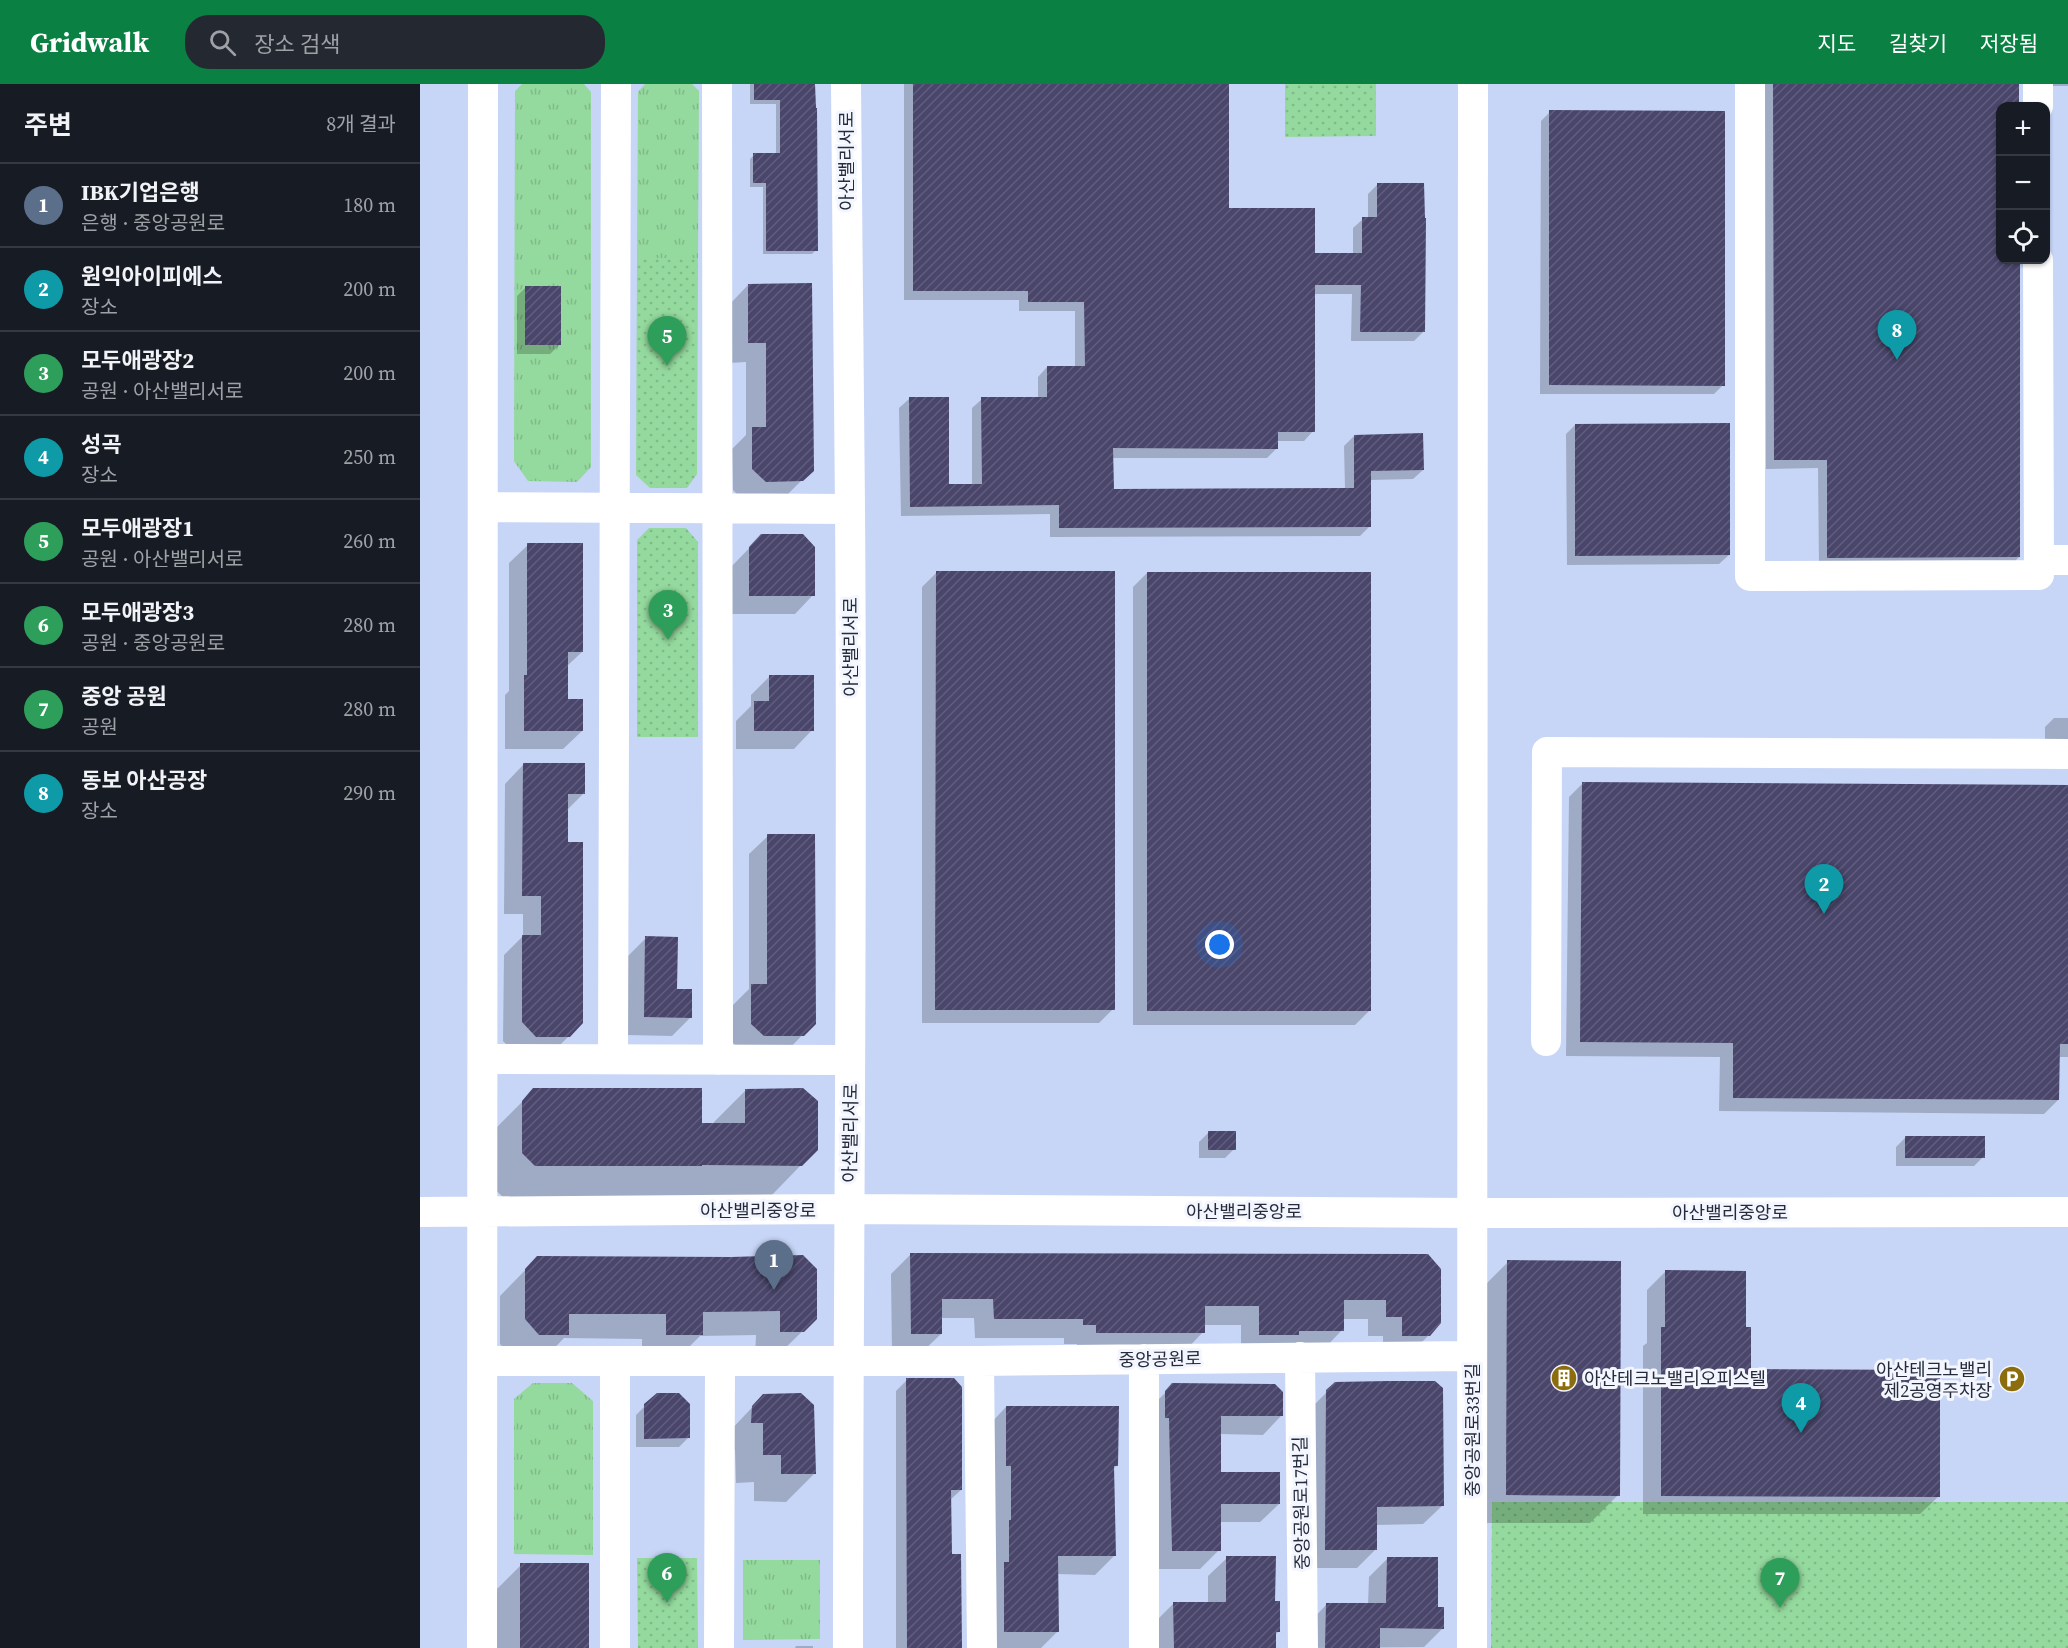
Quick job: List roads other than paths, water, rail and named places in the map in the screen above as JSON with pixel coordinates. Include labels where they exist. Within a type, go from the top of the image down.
[{"type":"street","points":[[482,1648],[483,84]]},
{"type":"street","points":[[613,1059],[616,84]]},
{"type":"street","points":[[717,84],[718,1059]]},
{"type":"street","name":"아산밸리서로","points":[[846,84],[850,509],[848,1209]]},
{"type":"street","name":"중앙공원로33번길","points":[[1472,1648],[1473,84]]},
{"type":"street","points":[[1749,84],[1750,576],[2039,575],[2053,560],[2038,264]]},
{"type":"street","points":[[2038,84],[2038,102]]},
{"type":"street","points":[[483,507],[850,509]]},
{"type":"street","points":[[1546,1041],[1547,753],[2068,754]]},
{"type":"street","points":[[483,1059],[850,1060]]},
{"type":"street","points":[[848,1209],[848,1648]]},
{"type":"street","name":"아산밸리중앙로","points":[[420,1212],[848,1209],[1472,1213],[2068,1212]]},
{"type":"street","name":"중앙공원로","points":[[483,1361],[979,1361],[1472,1356]]},
{"type":"street","name":"중앙공원로17번길","points":[[1300,1357],[1303,1648]]},
{"type":"street","points":[[1143,1359],[1144,1648]]},
{"type":"street","points":[[979,1361],[982,1648]]},
{"type":"street","points":[[615,1362],[615,1648]]},
{"type":"street","points":[[719,1648],[720,1362]]},
{"type":"place","name":"동보 아산공장","points":[[1897,360]]},
{"type":"place","name":"모두애광장1","points":[[667,366]]},
{"type":"place","name":"모두애광장2","points":[[668,640]]},
{"type":"place","name":"원익아이피에스","points":[[1824,914]]},
{"type":"place","name":"IBK기업은행","points":[[774,1290]]},
{"type":"place","name":"아산테크노밸리오피스텔","points":[[1564,1378]]},
{"type":"place","name":"아산테크노밸리 제2공영주차장","points":[[2012,1379]]},
{"type":"place","name":"성곡","points":[[1801,1433]]},
{"type":"place","name":"모두애광장3","points":[[667,1603]]},
{"type":"place","name":"중앙 공원","points":[[1780,1608]]}]
